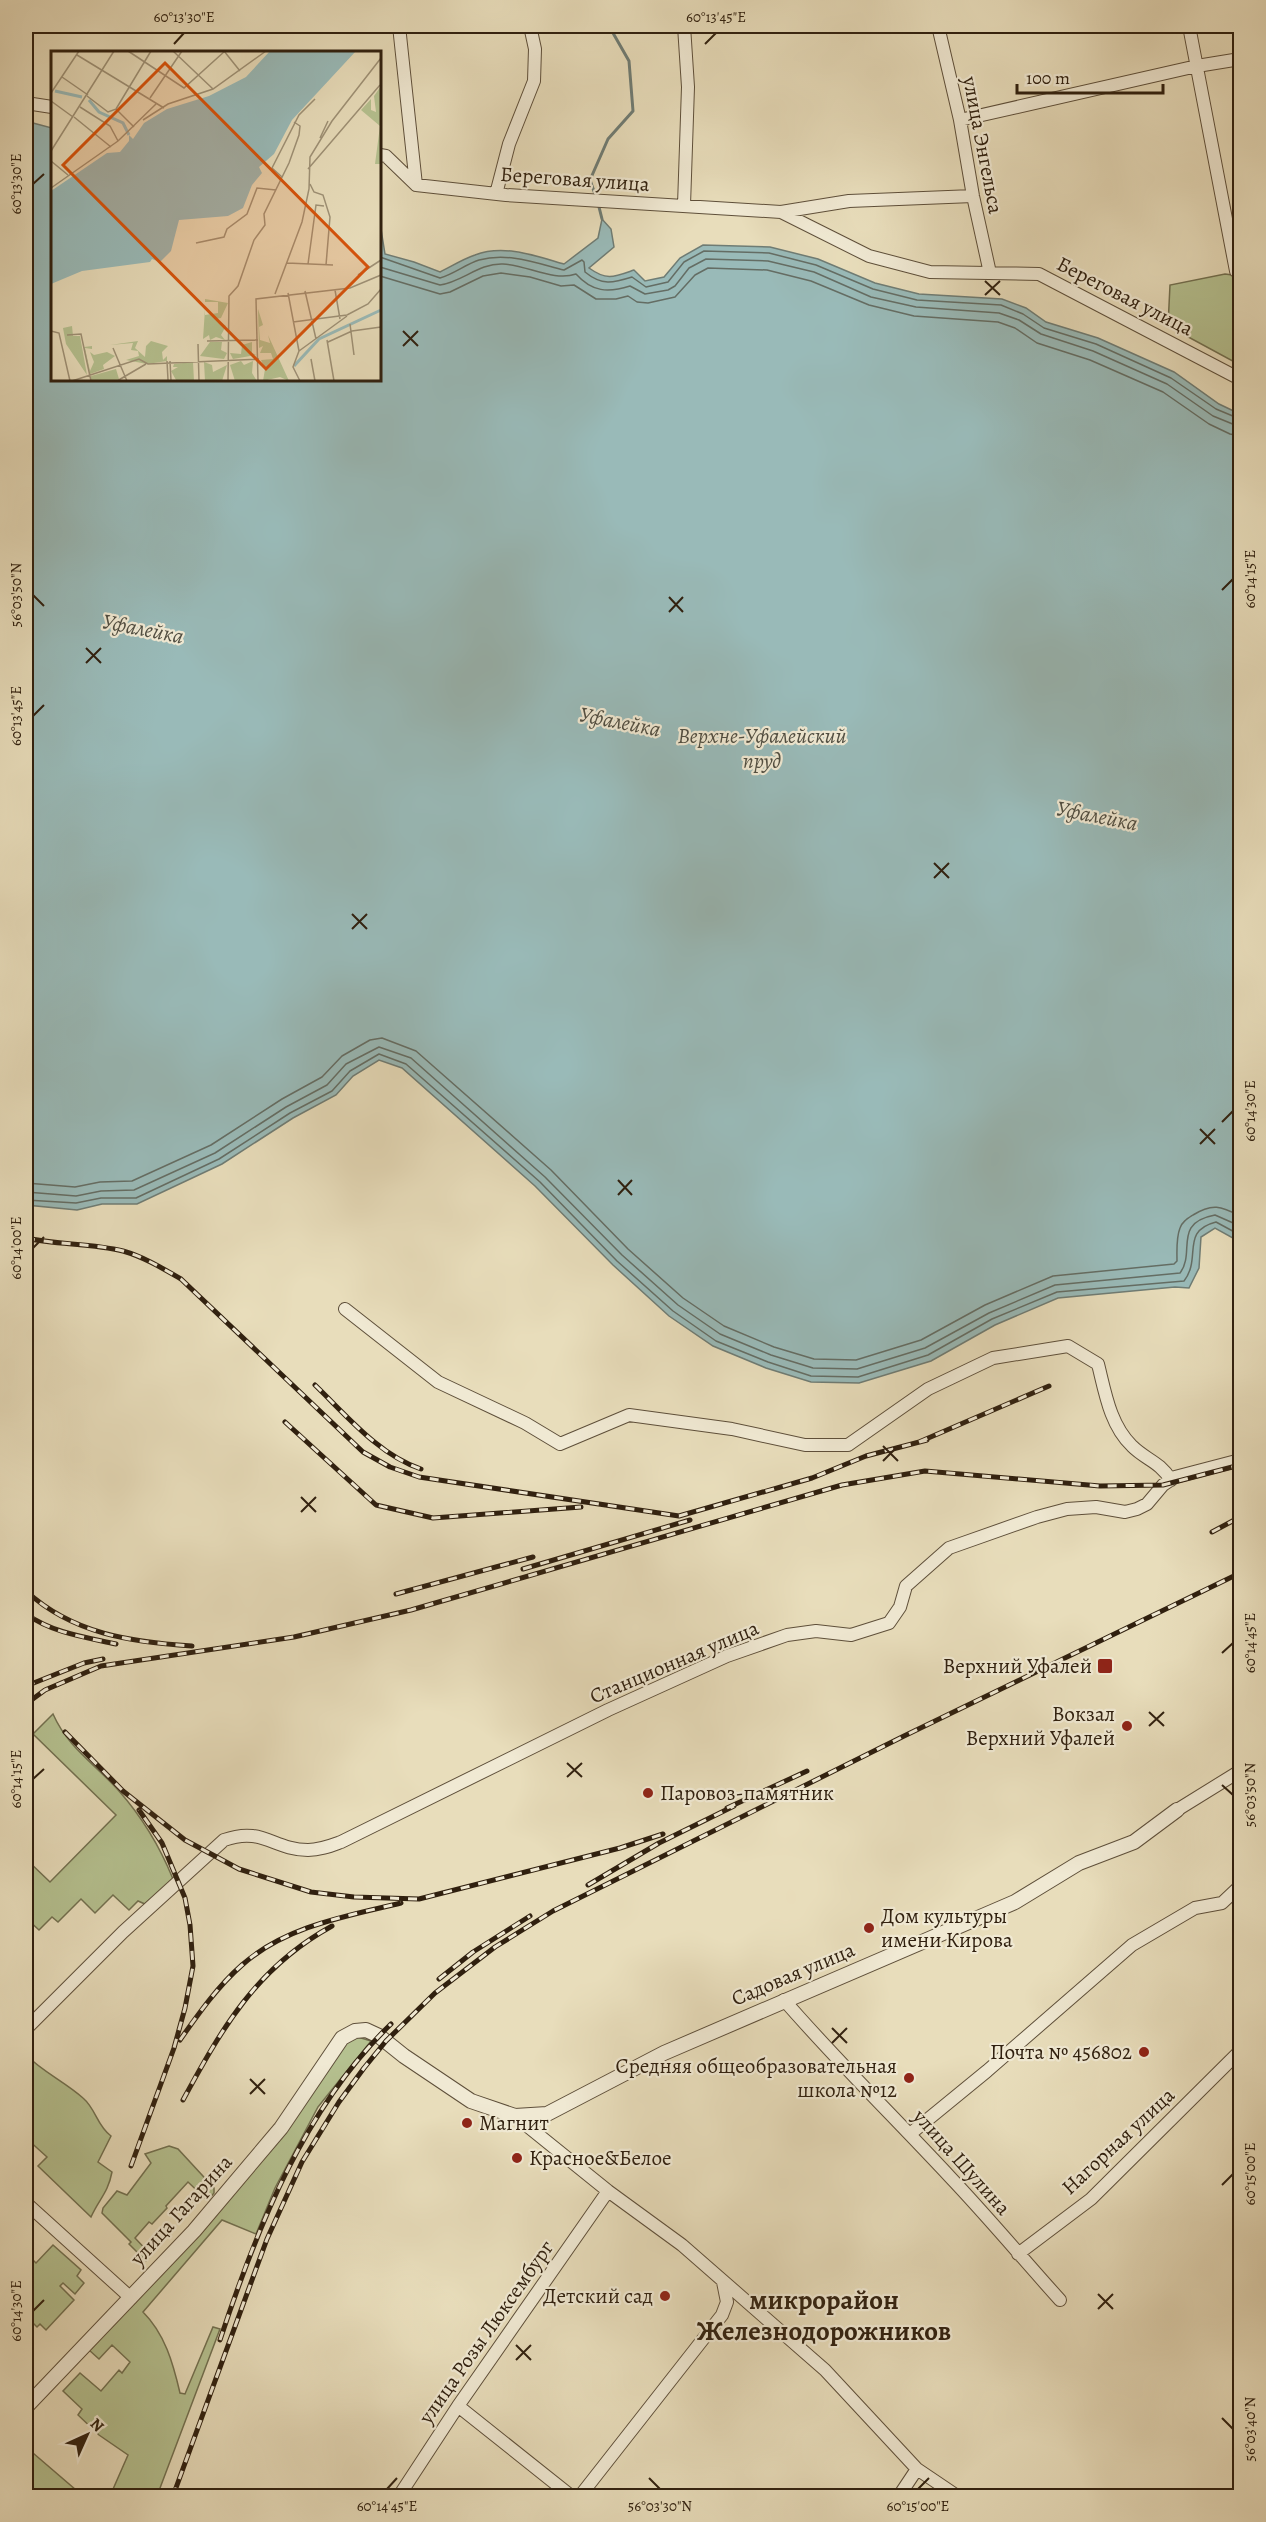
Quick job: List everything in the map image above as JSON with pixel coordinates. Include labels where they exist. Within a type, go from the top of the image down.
[{"type":"street","points":[[399,26],[416,185]]},
{"type":"street","points":[[496,194],[509,144],[534,81],[535,49],[530,26]]},
{"type":"street","points":[[684,26],[688,87],[684,205]]},
{"type":"street","name":"улица Энгельса","points":[[938,26],[960,120],[973,196],[990,273]]},
{"type":"street","points":[[1189,26],[1238,272]]},
{"type":"street","points":[[960,120],[1197,66],[1240,59]]},
{"type":"street","points":[[26,103],[51,107]]},
{"type":"street","points":[[381,155],[386,156],[416,185]]},
{"type":"street","name":"Береговая улица","points":[[416,185],[496,194],[781,212],[849,201],[973,196]]},
{"type":"street","name":"Береговая улица","points":[[781,212],[869,256],[930,272],[1039,274],[1240,379]]},
{"type":"street","points":[[345,1309],[438,1382],[525,1423],[560,1444],[628,1415],[732,1429],[805,1444],[848,1445],[928,1389],[993,1358],[1068,1346],[1098,1364],[1111,1415],[1132,1446],[1163,1468],[1171,1480]]},
{"type":"street","name":"Станционная улица","points":[[26,2029],[123,1932],[224,1840],[253,1834],[307,1850],[326,1848],[608,1710],[727,1656],[788,1635],[816,1631],[851,1635],[889,1623],[900,1607],[906,1586],[949,1548],[1036,1517],[1067,1509],[1096,1507],[1125,1512],[1137,1509],[1147,1504],[1171,1480],[1240,1460]]},
{"type":"street","name":"Садовая улица","points":[[515,2116],[548,2114],[664,2053],[1015,1902],[1079,1863],[1134,1842],[1177,1810],[1240,1771]]},
{"type":"street","points":[[910,2134],[1132,1946],[1195,1908],[1222,1903],[1240,1886]]},
{"type":"street","name":"улица Шулина","points":[[784,2000],[830,2053],[986,2215],[1060,2300]]},
{"type":"street","name":"улица Гагарина","points":[[26,2407],[194,2231],[274,2137],[342,2038],[355,2031],[366,2030],[379,2036],[404,2056],[471,2101],[515,2116]]},
{"type":"street","name":"Нагорная улица","points":[[1018,2254],[1091,2199],[1240,2051]]},
{"type":"street","points":[[515,2116],[608,2191],[682,2245],[825,2370],[917,2469],[957,2496]]},
{"type":"street","name":"улица Розы Люксембург","points":[[399,2496],[458,2406],[608,2191]]},
{"type":"street","points":[[26,2203],[131,2298]]},
{"type":"street","points":[[580,2496],[722,2315],[727,2302],[723,2282]]},
{"type":"street","points":[[458,2406],[570,2496]]},
{"type":"street","points":[[899,2496],[917,2469]]},
{"type":"green space","points":[[1225,274],[1240,276],[1240,365],[1168,326],[1170,285]]},
{"type":"green space","points":[[53,1714],[66,1737],[119,1791],[143,1822],[173,1879],[145,1904],[138,1901],[129,1910],[113,1895],[95,1913],[81,1899],[58,1922],[52,1917],[39,1930],[26,1918],[26,1859],[50,1882],[116,1815],[33,1734]]},
{"type":"green space","points":[[358,2037],[371,2041],[318,2107],[275,2188],[256,2234],[222,2220],[143,2312],[163,2339],[180,2393],[185,2394],[213,2327],[220,2329],[157,2496],[110,2496],[128,2455],[99,2435],[78,2415],[82,2409],[63,2391],[80,2373],[101,2391],[119,2370],[122,2373],[130,2362],[112,2345],[99,2359],[89,2350],[343,2044]]},
{"type":"green space","points":[[26,2055],[83,2098],[111,2136],[98,2162],[112,2172],[106,2191],[91,2217],[38,2166],[47,2157],[26,2138]]},
{"type":"green space","points":[[169,2146],[178,2149],[214,2188],[214,2193],[206,2199],[188,2182],[152,2224],[149,2222],[135,2238],[151,2255],[146,2261],[102,2213],[103,2208],[117,2191],[127,2195],[151,2163],[145,2154]]},
{"type":"green space","points":[[53,2245],[81,2270],[77,2276],[84,2283],[75,2294],[63,2283],[60,2286],[74,2300],[46,2330],[40,2324],[37,2327],[33,2323],[30,2326],[26,2323],[26,2261],[30,2257],[36,2263]]},
{"type":"green space","points":[[26,2447],[83,2496],[26,2496],[26,2473],[31,2468],[26,2462]]},
{"type":"water","name":"Верхне-Уфалейский пруд","points":[[33,123],[51,128],[51,381],[381,381],[381,229],[385,254],[440,272],[471,257],[497,251],[520,252],[564,264],[598,238],[602,219],[611,229],[614,247],[589,268],[601,275],[616,276],[634,270],[645,281],[664,277],[680,258],[703,245],[770,247],[818,259],[875,283],[919,294],[1002,299],[1026,308],[1046,322],[1098,338],[1174,372],[1219,404],[1240,414],[1240,1242],[1215,1228],[1201,1237],[1199,1268],[1189,1288],[1175,1287],[1058,1298],[995,1325],[931,1361],[859,1383],[811,1382],[766,1368],[713,1346],[669,1316],[613,1265],[535,1186],[402,1068],[379,1060],[353,1076],[336,1095],[293,1118],[222,1164],[137,1204],[102,1204],[77,1210],[26,1205],[26,124]]},
{"type":"waterway","points":[[596,197],[590,180],[608,139],[633,111],[629,61],[609,26]]},
{"type":"waterway","points":[[598,203],[602,219]]},
{"type":"railway","points":[[26,1238],[123,1251],[146,1260],[181,1279],[363,1452],[390,1467],[419,1477],[679,1516],[812,1478],[866,1456],[927,1440]]},
{"type":"railway","points":[[315,1385],[377,1444],[406,1463],[421,1469]]},
{"type":"railway","points":[[919,1442],[1049,1386]]},
{"type":"railway","points":[[285,1422],[376,1505],[433,1518],[581,1507]]},
{"type":"railway","points":[[26,1704],[45,1690],[101,1666],[294,1637],[411,1610],[842,1485],[925,1471],[1100,1486],[1163,1485],[1240,1465]]},
{"type":"railway","points":[[1212,1532],[1240,1517]]},
{"type":"railway","points":[[523,1569],[690,1520]]},
{"type":"railway","points":[[396,1594],[533,1557]]},
{"type":"railway","points":[[173,2496],[267,2239],[302,2162],[339,2102],[364,2068],[386,2041],[435,1993],[495,1947],[553,1911],[904,1736],[1240,1573]]},
{"type":"railway","points":[[26,1591],[44,1606],[63,1617],[104,1633],[147,1642],[192,1646]]},
{"type":"railway","points":[[26,1614],[58,1630],[116,1644]]},
{"type":"railway","points":[[26,1686],[84,1663],[103,1659]]},
{"type":"railway","points":[[65,1732],[123,1791],[185,1840],[239,1869],[311,1892],[354,1897],[419,1899],[620,1848],[663,1834]]},
{"type":"railway","points":[[727,1808],[807,1771]]},
{"type":"railway","points":[[588,1885],[659,1843],[734,1806]]},
{"type":"railway","points":[[131,2166],[174,2048],[193,1966],[190,1925],[185,1898],[162,1843],[139,1810]]},
{"type":"railway","points":[[180,2040],[225,1982],[259,1952],[318,1924],[401,1903]]},
{"type":"railway","points":[[439,1979],[473,1952],[530,1916]]},
{"type":"railway","points":[[183,2100],[212,2048],[244,2001],[283,1960],[332,1926]]},
{"type":"railway","points":[[220,2340],[267,2213],[308,2131],[360,2057],[391,2024]]},
{"type":"place","name":"Верхний Уфалей","points":[[1105,1666]]},
{"type":"place","name":"Вокзал Верхний Уфалей","points":[[1127,1726]]},
{"type":"place","name":"Паровоз-памятник","points":[[648,1793]]},
{"type":"place","name":"Дом культуры имени Кирова","points":[[869,1928]]},
{"type":"place","name":"Почта № 456802","points":[[1144,2052]]},
{"type":"place","name":"Средняя общеобразовательная школа №12","points":[[909,2078]]},
{"type":"place","name":"Магнит","points":[[467,2123]]},
{"type":"place","name":"Красное&Белое","points":[[517,2158]]},
{"type":"place","name":"Детский сад","points":[[665,2296]]},
{"type":"district","name":"микрорайон Железнодорожников","points":[[824,2316]]},
{"type":"water label","name":"Уфалейка","points":[[143,629]]},
{"type":"water label","name":"Уфалейка","points":[[620,722]]},
{"type":"water label","name":"Уфалейка","points":[[1097,816]]}]
